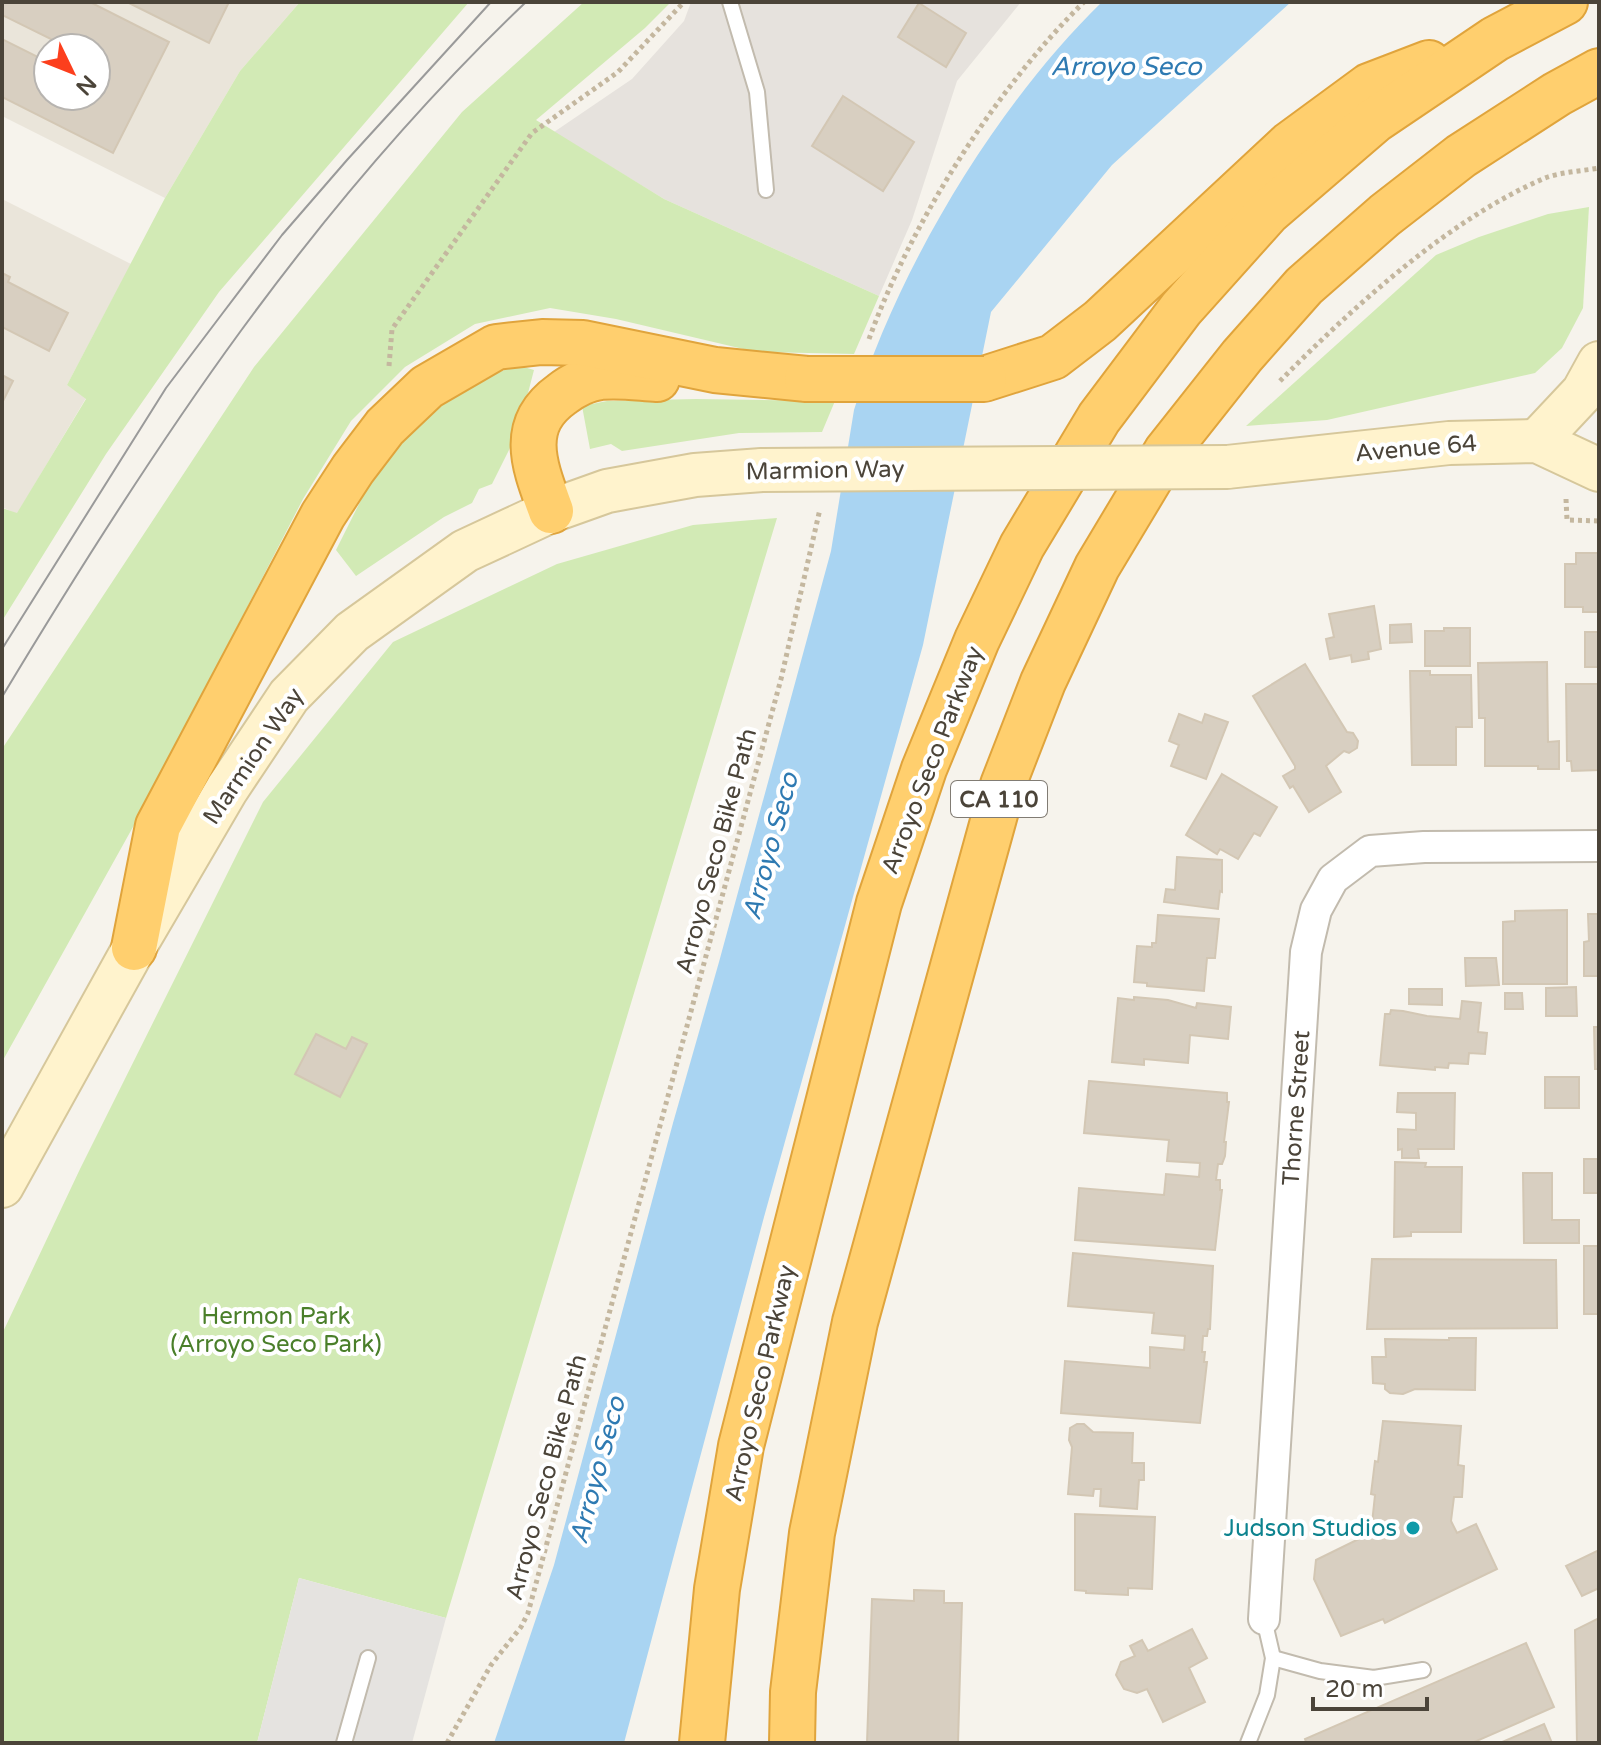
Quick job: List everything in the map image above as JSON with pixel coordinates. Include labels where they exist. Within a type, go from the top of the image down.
[{"type":"highway","name":"Arroyo Seco Parkway","points":[[702,1743],[717,1589],[741,1446],[879,903],[924,769],[977,640],[1022,546],[1091,431],[1181,309],[1268,212],[1375,120],[1495,39],[1565,2]]},
{"type":"highway","points":[[134,948],[158,826],[323,515],[385,427],[427,387],[496,347],[542,342],[583,343],[715,370],[807,379],[984,379],[1053,357],[1088,330],[1290,144],[1369,86],[1495,39]]},
{"type":"highway","name":"CA 110","points":[[792,1743],[793,1692],[812,1533],[855,1322],[1003,785],[1043,682],[1097,567],[1166,452],[1242,356],[1304,286],[1385,215],[1461,156],[1557,94],[1599,71]]},
{"type":"highway","points":[[551,511],[535,466],[534,435],[538,417],[548,403],[570,387],[600,377],[659,379],[715,370]]},
{"type":"street","points":[[1537,441],[1583,392],[1599,363]]},
{"type":"street","points":[[1537,441],[1590,417],[1599,418]]},
{"type":"street","name":"Avenue 64","points":[[1227,467],[1449,443],[1537,441],[1599,470]]},
{"type":"street","name":"Marmion Way","points":[[2,1186],[134,948],[227,789],[289,696],[352,632],[399,595],[465,551],[551,511],[607,491],[695,475],[762,470],[1227,467]]},
{"type":"street","name":"Thorne Street","points":[[1264,1619],[1306,952],[1316,910],[1333,879],[1370,851],[1424,847],[1599,846]]},
{"type":"lane","points":[[730,2],[757,92],[766,190]]},
{"type":"lane","points":[[1248,1743],[1267,1695],[1273,1658],[1264,1619]]},
{"type":"lane","points":[[344,1743],[368,1658]]},
{"type":"lane","points":[[1273,1658],[1320,1671],[1374,1678],[1423,1670]]},
{"type":"path","points":[[385,427],[392,329],[532,133],[618,72],[684,2]]},
{"type":"path","points":[[868,341],[922,224],[969,147],[1016,81],[1084,2]]},
{"type":"path","points":[[1278,382],[1333,327],[1463,222],[1548,177],[1599,168]]},
{"type":"path","name":"Arroyo Seco Bike Path","points":[[447,1743],[491,1665],[521,1627],[528,1613],[781,679],[820,509]]},
{"type":"shaded area","points":[[2,2],[300,2],[240,71],[165,198],[2,116]]},
{"type":"shaded area","points":[[691,2],[1021,2],[957,81],[912,220],[879,296],[664,199],[554,132],[632,79],[684,21]]},
{"type":"shaded area","points":[[2,199],[131,264],[67,385],[86,398],[17,514],[2,507]]},
{"type":"shaded area","points":[[299,1578],[446,1618],[412,1743],[257,1743]]},
{"type":"green space","points":[[300,2],[469,2],[219,292],[106,454],[2,621],[2,508],[17,513],[86,399],[67,385],[165,198],[240,71]]},
{"type":"green space","points":[[584,2],[671,2],[645,28],[536,120],[664,199],[879,296],[854,354],[756,352],[616,319],[550,308],[475,324],[405,367],[351,421],[303,499],[143,809],[2,1062],[2,749],[254,367],[462,112]]},
{"type":"green space","points":[[1589,207],[1583,308],[1562,348],[1535,373],[1327,420],[1246,426],[1436,255],[1548,214]]},
{"type":"green space","points":[[517,365],[534,370],[528,393],[517,415],[512,444],[492,484],[479,489],[472,503],[444,517],[356,576],[336,550],[379,464],[449,392]]},
{"type":"green space","points":[[607,401],[835,401],[822,432],[739,433],[622,451],[611,444],[590,449],[582,406]]},
{"type":"green space","name":"Hermon Park (Arroyo Seco Park)","points":[[777,518],[446,1618],[299,1578],[257,1743],[2,1743],[2,1334],[80,1169],[263,802],[393,642],[557,564],[693,525]]},
{"type":"water","name":"Arroyo Seco","points":[[1102,2],[1291,2],[1112,165],[991,312],[923,645],[764,1217],[624,1743],[494,1743],[554,1565],[831,551],[854,410],[896,301],[955,191],[1025,89]]},
{"type":"building","points":[[2,2],[90,2],[169,42],[113,153],[2,97],[2,39],[32,54],[32,112],[112,112],[112,32],[37,32],[2,15]]},
{"type":"building","points":[[127,2],[229,2],[209,43]]},
{"type":"building","points":[[919,3],[966,33],[946,67],[898,37]]},
{"type":"building","points":[[843,96],[914,142],[883,191],[812,146]]},
{"type":"building","points":[[2,273],[10,277],[8,282],[68,313],[49,351],[2,327]]},
{"type":"building","points":[[2,375],[13,381],[2,403]]},
{"type":"building","points":[[1576,553],[1599,553],[1599,612],[1583,612],[1583,607],[1565,607],[1565,564],[1576,564]]},
{"type":"building","points":[[1374,606],[1381,649],[1368,652],[1369,659],[1352,662],[1351,655],[1330,659],[1326,639],[1334,637],[1329,614]]},
{"type":"building","points":[[1411,624],[1412,642],[1390,643],[1390,625]]},
{"type":"building","points":[[1444,628],[1470,628],[1470,666],[1425,666],[1425,631],[1444,631]]},
{"type":"building","points":[[1585,632],[1599,632],[1599,667],[1585,667]]},
{"type":"building","points":[[1547,662],[1548,742],[1559,741],[1559,769],[1485,766],[1485,718],[1479,718],[1478,663]]},
{"type":"building","points":[[1305,664],[1347,732],[1353,733],[1358,741],[1357,748],[1349,753],[1344,751],[1326,766],[1341,792],[1309,812],[1283,776],[1295,766],[1253,696]]},
{"type":"building","points":[[1410,671],[1430,671],[1430,675],[1471,675],[1472,727],[1456,727],[1456,765],[1412,765]]},
{"type":"building","points":[[1566,684],[1598,684],[1599,770],[1572,771],[1571,761],[1567,761]]},
{"type":"building","points":[[1179,714],[1202,723],[1205,714],[1228,722],[1206,779],[1171,766],[1179,745],[1169,741]]},
{"type":"building","points":[[1222,774],[1277,807],[1260,836],[1254,833],[1238,859],[1220,849],[1217,854],[1186,835]]},
{"type":"building","points":[[1177,857],[1222,860],[1222,892],[1218,909],[1164,902],[1166,889],[1175,890]]},
{"type":"building","points":[[1567,910],[1567,984],[1503,984],[1503,922],[1515,921],[1515,911]]},
{"type":"building","points":[[1588,914],[1599,914],[1599,976],[1584,976],[1584,942],[1589,941]]},
{"type":"building","points":[[1158,915],[1219,919],[1215,958],[1207,958],[1204,991],[1134,982],[1137,946],[1152,947],[1152,943],[1156,943]]},
{"type":"building","points":[[1465,958],[1496,958],[1499,985],[1466,986]]},
{"type":"building","points":[[1576,987],[1577,1016],[1546,1016],[1546,988]]},
{"type":"building","points":[[1409,989],[1442,989],[1442,1005],[1409,1004]]},
{"type":"building","points":[[1505,993],[1522,993],[1523,1009],[1505,1009]]},
{"type":"building","points":[[1134,997],[1168,1000],[1196,1008],[1197,1003],[1231,1007],[1228,1039],[1190,1035],[1188,1063],[1144,1059],[1144,1065],[1112,1062],[1118,998],[1134,1000]]},
{"type":"building","points":[[1462,1001],[1481,1003],[1478,1032],[1487,1033],[1485,1054],[1469,1053],[1468,1064],[1449,1063],[1448,1068],[1435,1067],[1435,1070],[1380,1065],[1385,1014],[1390,1014],[1391,1010],[1460,1019]]},
{"type":"building","points":[[1594,1027],[1599,1027],[1599,1069],[1595,1069]]},
{"type":"building","points":[[316,1034],[346,1049],[352,1037],[367,1044],[340,1097],[295,1074]]},
{"type":"building","points":[[1545,1077],[1579,1077],[1579,1108],[1545,1108]]},
{"type":"building","points":[[1089,1081],[1227,1093],[1225,1156],[1222,1164],[1218,1164],[1216,1180],[1220,1180],[1222,1190],[1215,1250],[1075,1240],[1079,1188],[1164,1195],[1166,1174],[1199,1177],[1200,1163],[1167,1161],[1169,1140],[1084,1133]]},
{"type":"building","points":[[1398,1093],[1455,1093],[1454,1149],[1418,1149],[1419,1158],[1402,1158],[1402,1149],[1398,1150],[1398,1129],[1416,1130],[1416,1113],[1397,1112]]},
{"type":"building","points":[[1584,1159],[1599,1159],[1599,1193],[1584,1193]]},
{"type":"building","points":[[1395,1162],[1426,1163],[1425,1167],[1462,1167],[1461,1232],[1411,1232],[1411,1236],[1394,1237]]},
{"type":"building","points":[[1523,1173],[1552,1173],[1552,1220],[1579,1220],[1579,1243],[1524,1243]]},
{"type":"building","points":[[1584,1246],[1599,1246],[1599,1314],[1584,1314]]},
{"type":"building","points":[[1073,1253],[1213,1266],[1210,1329],[1207,1336],[1203,1336],[1202,1352],[1205,1352],[1204,1362],[1207,1362],[1200,1423],[1061,1413],[1065,1361],[1150,1368],[1150,1347],[1184,1350],[1185,1336],[1152,1333],[1154,1313],[1068,1306]]},
{"type":"building","points":[[1372,1259],[1556,1260],[1557,1328],[1367,1329]]},
{"type":"building","points":[[1476,1338],[1475,1390],[1415,1389],[1403,1394],[1390,1393],[1385,1389],[1385,1384],[1373,1383],[1372,1357],[1386,1357],[1385,1339]]},
{"type":"building","name":"Judson Studios","points":[[1383,1421],[1461,1426],[1458,1465],[1464,1466],[1462,1497],[1454,1497],[1451,1521],[1457,1533],[1476,1524],[1497,1569],[1385,1623],[1383,1619],[1341,1636],[1314,1579],[1316,1560],[1371,1533],[1375,1495],[1371,1494]]},
{"type":"building","points":[[1084,1424],[1093,1432],[1133,1433],[1132,1463],[1144,1463],[1144,1480],[1139,1480],[1137,1509],[1100,1506],[1101,1489],[1094,1489],[1093,1496],[1068,1494],[1072,1447],[1070,1428]]},
{"type":"building","points":[[1075,1514],[1155,1517],[1152,1589],[1128,1588],[1128,1595],[1075,1590]]},
{"type":"building","points":[[1599,1550],[1599,1588],[1582,1596],[1566,1566]]},
{"type":"building","points":[[914,1590],[944,1591],[944,1603],[962,1603],[958,1743],[867,1743],[872,1599],[914,1601]]},
{"type":"building","points":[[1599,1618],[1599,1743],[1577,1743],[1575,1630]]},
{"type":"building","points":[[1192,1629],[1207,1658],[1189,1668],[1205,1702],[1163,1722],[1147,1689],[1137,1693],[1124,1689],[1116,1675],[1121,1662],[1135,1656],[1130,1646],[1142,1640],[1148,1651]]},
{"type":"building","points":[[1526,1643],[1554,1707],[1472,1743],[1303,1743],[1305,1739]]},
{"type":"building","points":[[1544,1724],[1552,1743],[1500,1743]]},
{"type":"tram line","points":[[2,649],[166,388],[282,235],[491,2]]},
{"type":"tram line","points":[[2,697],[118,510],[240,332],[306,245],[375,162],[448,80],[526,2]]},
{"type":"place","name":"Judson Studios","points":[[1413,1528]]}]
